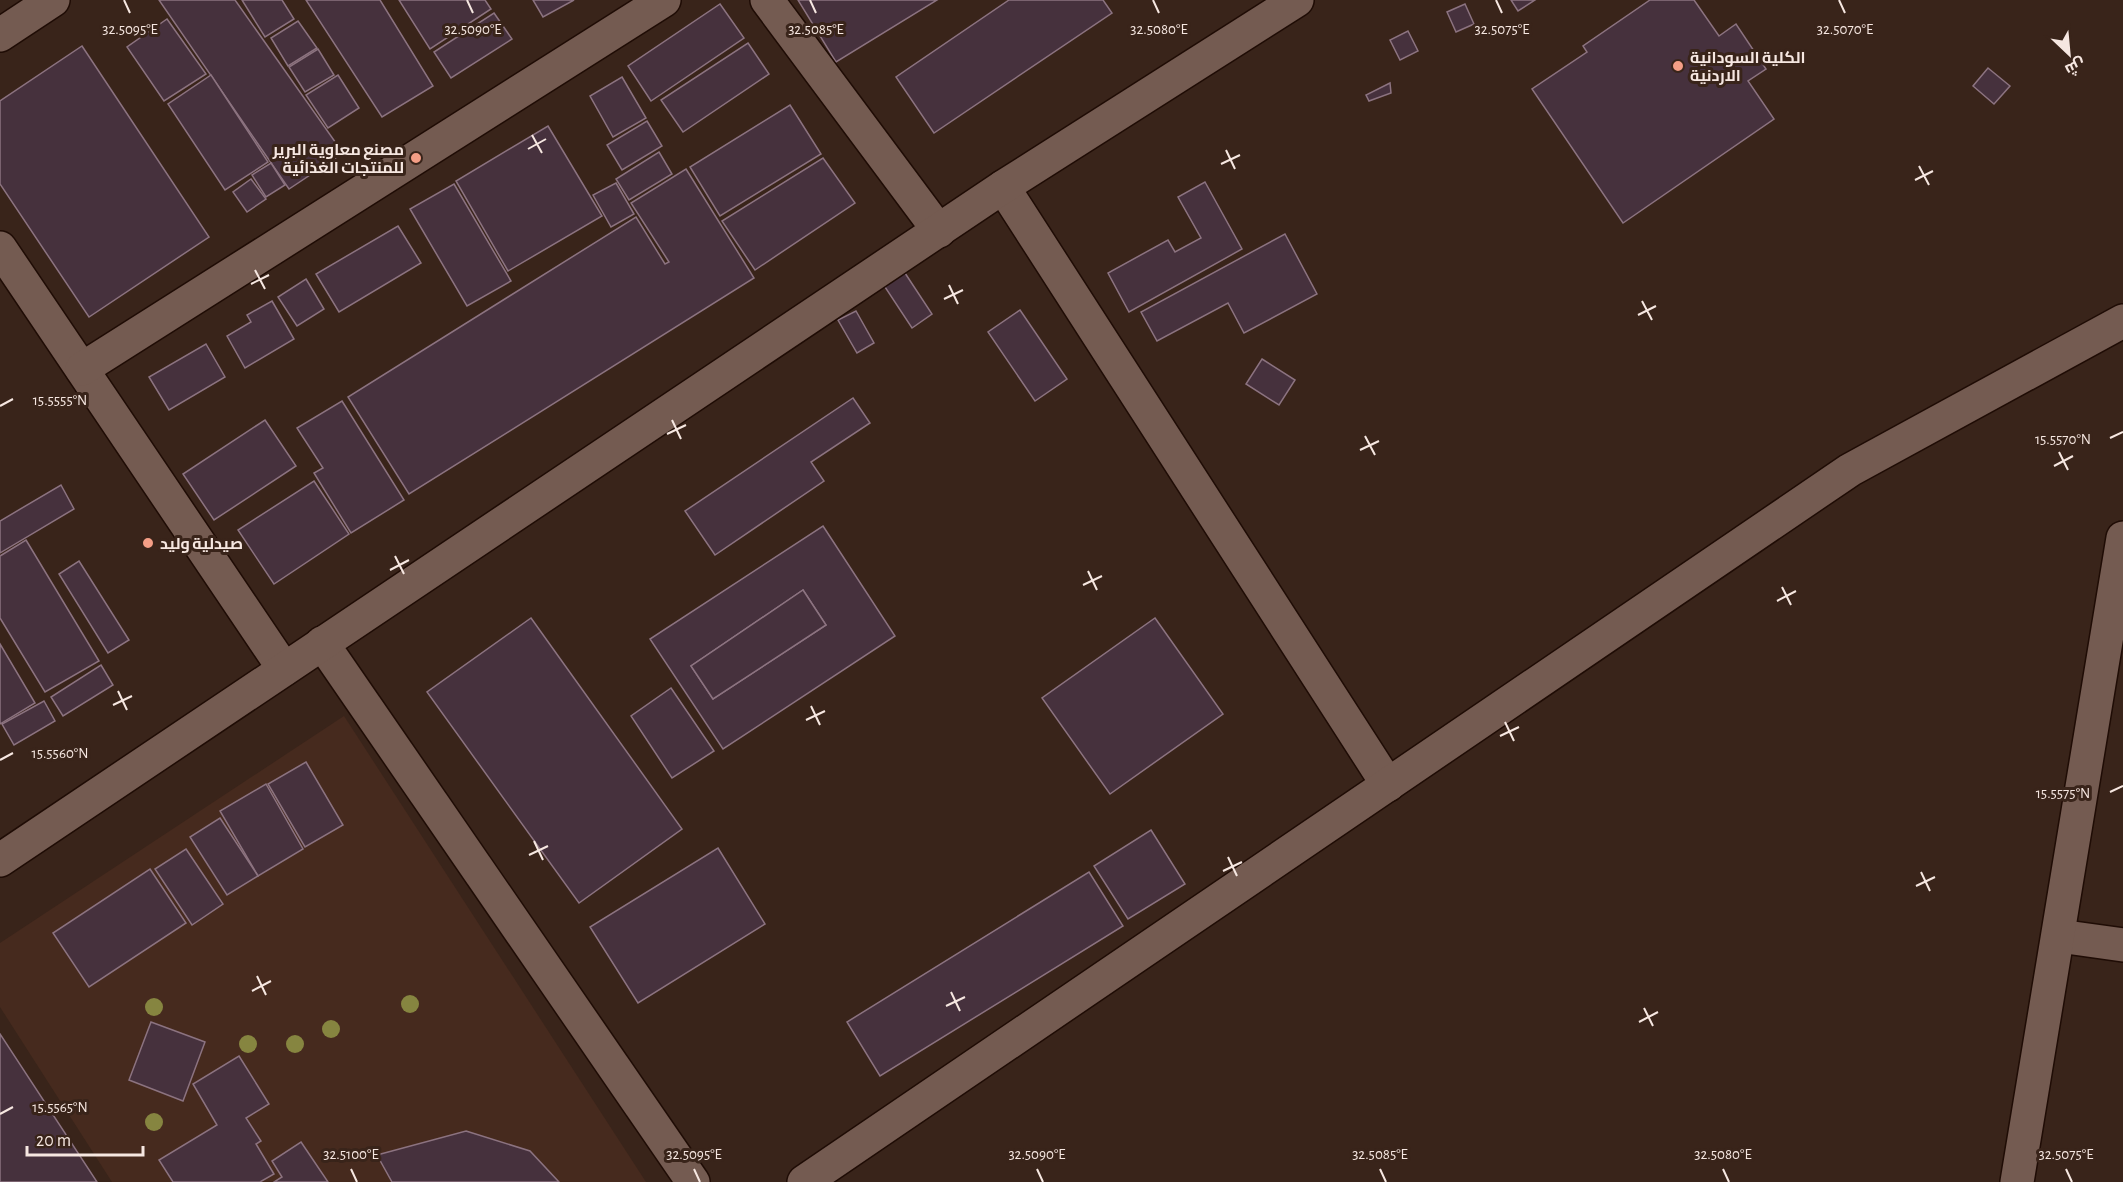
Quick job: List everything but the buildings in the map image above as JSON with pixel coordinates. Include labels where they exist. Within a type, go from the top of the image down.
[{"type":"street","points":[[0,34],[53,0]]},
{"type":"street","points":[[81,369],[664,0]]},
{"type":"street","points":[[767,0],[939,231]]},
{"type":"street","points":[[0,860],[1003,187],[1297,0]]},
{"type":"street","points":[[1003,187],[1388,785]]},
{"type":"street","points":[[0,248],[284,669]]},
{"type":"street","points":[[804,1182],[1850,470],[2123,321]]},
{"type":"street","points":[[2017,1182],[2123,538]]},
{"type":"street","points":[[322,643],[693,1182]]},
{"type":"street","points":[[2058,936],[2123,945]]},
{"type":"shaded area","points":[[344,716],[646,1182],[112,1182],[0,1007],[0,943]]},
{"type":"place","name":"الكلية السودانية الاردنية","points":[[1678,66]]},
{"type":"place","name":"مصنع معاوية البرير للمنتجات الغذائية","points":[[416,158]]},
{"type":"place","name":"صيدلية وليد","points":[[148,543]]}]
